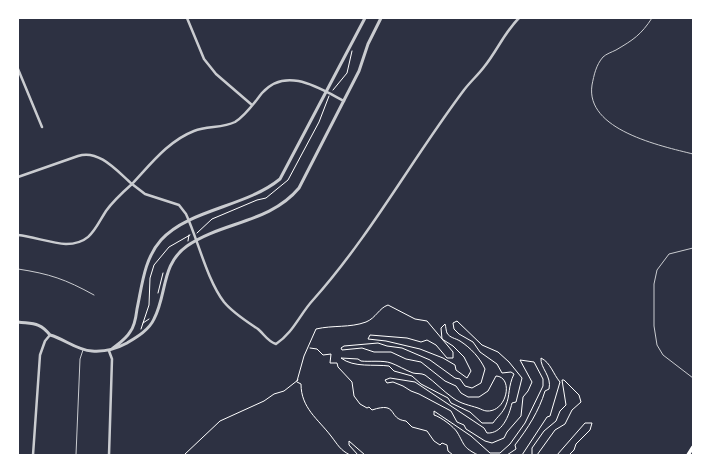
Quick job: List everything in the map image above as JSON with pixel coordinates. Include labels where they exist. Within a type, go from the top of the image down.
[{"type":"main road","points":[[688,455],[693,447]]},
{"type":"street","points":[[187,18],[204,59],[216,74],[252,105]]},
{"type":"street","points":[[109,351],[125,339],[132,329],[147,264],[152,252],[169,233],[189,221],[259,192],[280,178],[328,93],[365,18]]},
{"type":"street","points":[[18,322],[38,324],[44,327],[50,335],[61,338],[83,350],[109,351],[129,342],[144,332],[154,320],[171,263],[184,248],[198,240],[269,211],[290,197],[306,176],[360,71],[368,44],[381,18]]},
{"type":"street","points":[[18,177],[78,156],[88,154],[101,158],[145,194],[179,205],[198,240],[216,288],[224,302],[239,316],[262,332],[268,341],[276,344],[285,338],[312,301],[352,253],[461,93],[483,69],[504,35],[519,18]]},
{"type":"street","points":[[18,69],[42,127]]},
{"type":"street","points":[[18,235],[63,243],[84,240],[95,231],[106,211],[177,140],[199,129],[233,123],[242,116],[268,87],[286,80],[302,80],[345,102]]},
{"type":"street","points":[[33,455],[40,355],[45,341],[50,335]]},
{"type":"street","points":[[109,351],[112,359],[109,455]]},
{"type":"lane","points":[[652,18],[639,37],[603,57],[594,72],[591,93],[594,106],[619,128],[638,139],[659,146],[693,154]]},
{"type":"lane","points":[[693,248],[669,254],[657,270],[654,284],[654,326],[657,345],[663,355],[693,378]]},
{"type":"lane","points":[[18,269],[49,274],[73,283],[94,295]]},
{"type":"lane","points":[[76,455],[80,360],[83,350]]},
{"type":"path","points":[[144,332],[140,328],[149,305],[150,278],[154,264],[169,247],[185,236],[194,234],[212,219],[257,200],[266,198],[288,180],[319,122],[328,93],[347,73],[347,67],[352,57],[352,48]]},
{"type":"path","points":[[184,455],[220,422],[264,401],[274,394],[284,391],[297,381],[304,356],[309,348],[316,329],[327,326],[353,325],[367,321],[375,317],[383,306],[388,305],[415,319],[427,321],[452,352],[453,358],[447,358],[436,346],[427,340],[421,342],[407,338],[370,335],[368,339],[409,346],[438,355],[455,365],[456,370],[468,378],[471,371],[464,357],[453,346],[442,339],[441,328],[445,324],[446,332],[450,337],[460,342],[477,355],[485,370],[481,383],[472,388],[465,386],[460,379],[448,374],[430,360],[402,348],[378,343],[347,345],[341,348],[342,350],[348,351],[349,349],[362,348],[374,352],[391,352],[406,359],[421,362],[445,381],[456,386],[461,393],[468,397],[479,397],[483,395],[488,391],[496,376],[499,376],[504,380],[506,398],[493,411],[485,411],[466,405],[452,398],[447,392],[423,374],[400,369],[391,362],[360,361],[358,359],[341,358],[346,362],[356,365],[373,364],[389,366],[394,372],[412,376],[422,384],[448,398],[451,403],[470,412],[482,423],[493,423],[502,413],[507,404],[509,384],[514,374],[511,372],[502,373],[497,364],[480,352],[473,342],[459,334],[454,329],[453,323],[457,321],[482,345],[498,352],[509,362],[522,378],[516,402],[512,403],[506,420],[500,429],[493,433],[487,433],[478,424],[415,382],[390,378],[385,380],[387,383],[393,382],[403,386],[451,411],[457,422],[464,425],[466,430],[485,441],[492,443],[504,438],[507,432],[521,416],[523,397],[528,391],[532,382],[520,360],[534,362],[541,374],[543,386],[525,423],[510,444],[500,453],[490,453],[471,436],[434,411],[434,415],[442,418],[458,432],[461,443],[478,455]]},
{"type":"path","points":[[309,348],[317,349],[323,355],[331,354],[330,363],[337,363],[338,367],[352,382],[352,393],[360,404],[367,408],[369,407],[372,410],[383,406],[387,407],[401,420],[406,421],[412,427],[427,431],[434,441],[440,445],[442,443],[447,445],[448,451],[453,455]]},
{"type":"path","points":[[507,455],[516,449],[515,445],[528,428],[541,403],[545,391],[549,389],[549,378],[541,362],[541,358],[553,368],[555,376],[560,382],[550,416],[547,417],[545,423],[540,426],[522,455]]},
{"type":"path","points":[[532,455],[532,448],[544,431],[556,421],[560,410],[566,405],[562,380],[564,380],[579,395],[581,402],[572,410],[564,424],[555,430],[537,455]]},
{"type":"path","points":[[297,381],[301,384],[302,397],[311,414],[338,448],[350,455]]},
{"type":"path","points":[[557,455],[585,423],[592,423],[590,430],[576,444],[574,450],[569,455]]},
{"type":"path","points":[[358,455],[349,441],[365,455]]}]
